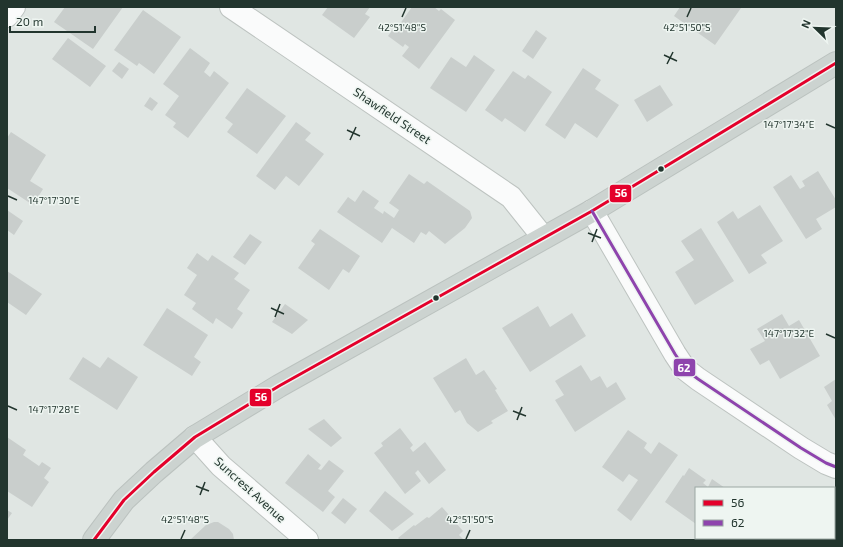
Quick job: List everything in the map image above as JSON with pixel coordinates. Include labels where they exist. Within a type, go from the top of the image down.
[{"type":"main road","points":[[94,540],[124,500],[195,437],[279,386],[592,210],[836,64]]},
{"type":"street","points":[[7,16],[14,7]]},
{"type":"street","name":"Shawfield Street","points":[[231,7],[511,197],[543,237]]},
{"type":"street","points":[[592,210],[685,369],[801,448],[826,463],[836,466]]},
{"type":"street","name":"Suncrest Avenue","points":[[195,437],[221,466],[307,540]]},
{"type":"building","points":[[65,7],[123,7],[93,49],[54,22]]},
{"type":"building","points":[[328,7],[370,7],[365,14],[370,17],[354,38],[322,15]]},
{"type":"building","points":[[412,7],[434,7],[439,11],[441,9],[455,20],[419,69],[402,56],[409,47],[405,44],[403,47],[388,36],[395,26],[397,28]]},
{"type":"building","points":[[680,7],[741,8],[715,45],[674,16]]},
{"type":"building","points":[[143,10],[181,37],[154,74],[139,63],[137,66],[114,50]]},
{"type":"building","points":[[536,30],[547,38],[533,59],[522,51]]},
{"type":"building","points":[[68,38],[106,66],[90,87],[52,59]]},
{"type":"building","points":[[190,48],[210,63],[204,72],[210,77],[214,71],[229,83],[188,138],[173,127],[176,123],[165,115],[179,96],[163,84]]},
{"type":"building","points":[[474,55],[495,70],[466,112],[430,88],[451,57],[466,67]]},
{"type":"building","points":[[119,62],[129,69],[122,79],[112,71]]},
{"type":"building","points":[[583,68],[601,80],[595,89],[619,105],[597,138],[575,123],[565,139],[545,125]]},
{"type":"building","points":[[513,71],[525,79],[528,75],[552,92],[525,132],[505,118],[502,122],[485,110]]},
{"type":"building","points":[[660,85],[673,105],[647,122],[634,100]]},
{"type":"building","points":[[247,88],[286,116],[257,154],[227,132],[233,124],[225,118]]},
{"type":"building","points":[[150,97],[158,103],[152,111],[144,106]]},
{"type":"building","points":[[296,122],[311,133],[305,140],[324,154],[299,186],[286,176],[275,190],[256,176]]},
{"type":"building","points":[[11,132],[46,155],[30,181],[43,189],[33,205],[7,188],[7,138]]},
{"type":"building","points":[[818,171],[836,200],[836,207],[816,219],[822,229],[806,239],[773,187],[791,175],[800,189],[805,186],[802,181]]},
{"type":"building","points":[[409,174],[424,184],[427,181],[470,211],[472,218],[465,228],[445,244],[429,231],[426,235],[421,232],[414,243],[392,228],[382,243],[337,212],[348,197],[355,202],[363,190],[379,201],[374,208],[383,214],[384,211],[394,218],[399,210],[389,203]]},
{"type":"building","points":[[760,205],[783,241],[761,255],[767,263],[749,274],[717,222],[733,211],[738,219]]},
{"type":"building","points":[[7,210],[23,221],[14,235],[7,230]]},
{"type":"building","points":[[701,228],[734,281],[695,305],[675,272],[694,260],[681,241]]},
{"type":"building","points":[[320,229],[360,256],[349,273],[343,269],[329,290],[298,268],[315,244],[311,241]]},
{"type":"building","points":[[250,234],[262,242],[245,265],[233,257]]},
{"type":"building","points":[[197,253],[208,261],[212,255],[239,273],[234,279],[250,290],[237,309],[243,313],[232,329],[216,318],[213,324],[192,309],[196,303],[184,295],[197,275],[187,268]]},
{"type":"building","points":[[7,271],[42,294],[26,315],[7,302]]},
{"type":"building","points":[[285,304],[308,320],[292,334],[272,322]]},
{"type":"building","points":[[538,306],[550,327],[572,313],[586,336],[530,372],[502,328]]},
{"type":"building","points":[[167,308],[208,335],[194,357],[201,362],[192,376],[143,345]]},
{"type":"building","points":[[782,314],[789,326],[799,320],[820,356],[780,379],[769,360],[760,365],[750,349],[765,341],[757,329]]},
{"type":"building","points":[[83,357],[100,368],[108,357],[138,377],[117,410],[69,379]]},
{"type":"building","points":[[466,358],[476,375],[484,370],[497,389],[495,390],[508,411],[491,421],[493,423],[478,432],[467,423],[460,410],[455,413],[433,378]]},
{"type":"building","points":[[581,365],[591,381],[600,376],[607,388],[616,382],[626,399],[575,432],[555,400],[564,395],[555,381]]},
{"type":"building","points":[[836,379],[836,420],[827,405],[832,401],[824,387]]},
{"type":"building","points":[[324,419],[342,438],[331,447],[308,429]]},
{"type":"building","points":[[400,428],[413,445],[410,448],[413,452],[425,442],[446,470],[429,484],[418,470],[415,473],[421,481],[405,494],[374,453],[383,446],[381,443]]},
{"type":"building","points":[[628,430],[647,443],[644,448],[651,454],[659,442],[678,455],[631,521],[617,510],[638,480],[629,474],[623,482],[602,467]]},
{"type":"building","points":[[7,437],[26,450],[23,455],[39,466],[42,462],[51,468],[44,478],[49,482],[32,507],[7,491]]},
{"type":"building","points":[[308,454],[321,465],[318,469],[321,470],[329,460],[344,471],[328,491],[335,497],[323,512],[285,483]]},
{"type":"building","points":[[689,468],[706,480],[703,483],[708,487],[695,487],[695,523],[665,502],[683,475],[684,476]]},
{"type":"building","points":[[712,479],[724,487],[708,487]]},
{"type":"building","points":[[385,491],[414,514],[392,531],[369,511]]},
{"type":"building","points":[[343,498],[357,509],[345,524],[331,513]]},
{"type":"building","points":[[442,507],[463,531],[459,535],[464,540],[400,540],[398,538],[414,525],[415,526],[427,517],[429,518]]},
{"type":"building","points":[[7,510],[12,513],[7,520]]},
{"type":"building","points":[[218,522],[229,529],[233,534],[234,540],[190,540],[206,525]]},
{"type":"building","points":[[770,539],[771,540],[739,540]]},
{"type":"building","points":[[796,539],[798,540],[774,540]]},
{"type":"transit line","name":"56","points":[[94,540],[124,500],[195,437],[279,386],[592,211],[836,63]]},
{"type":"transit line","name":"62","points":[[592,211],[685,369],[801,448],[826,463],[836,467]]}]
